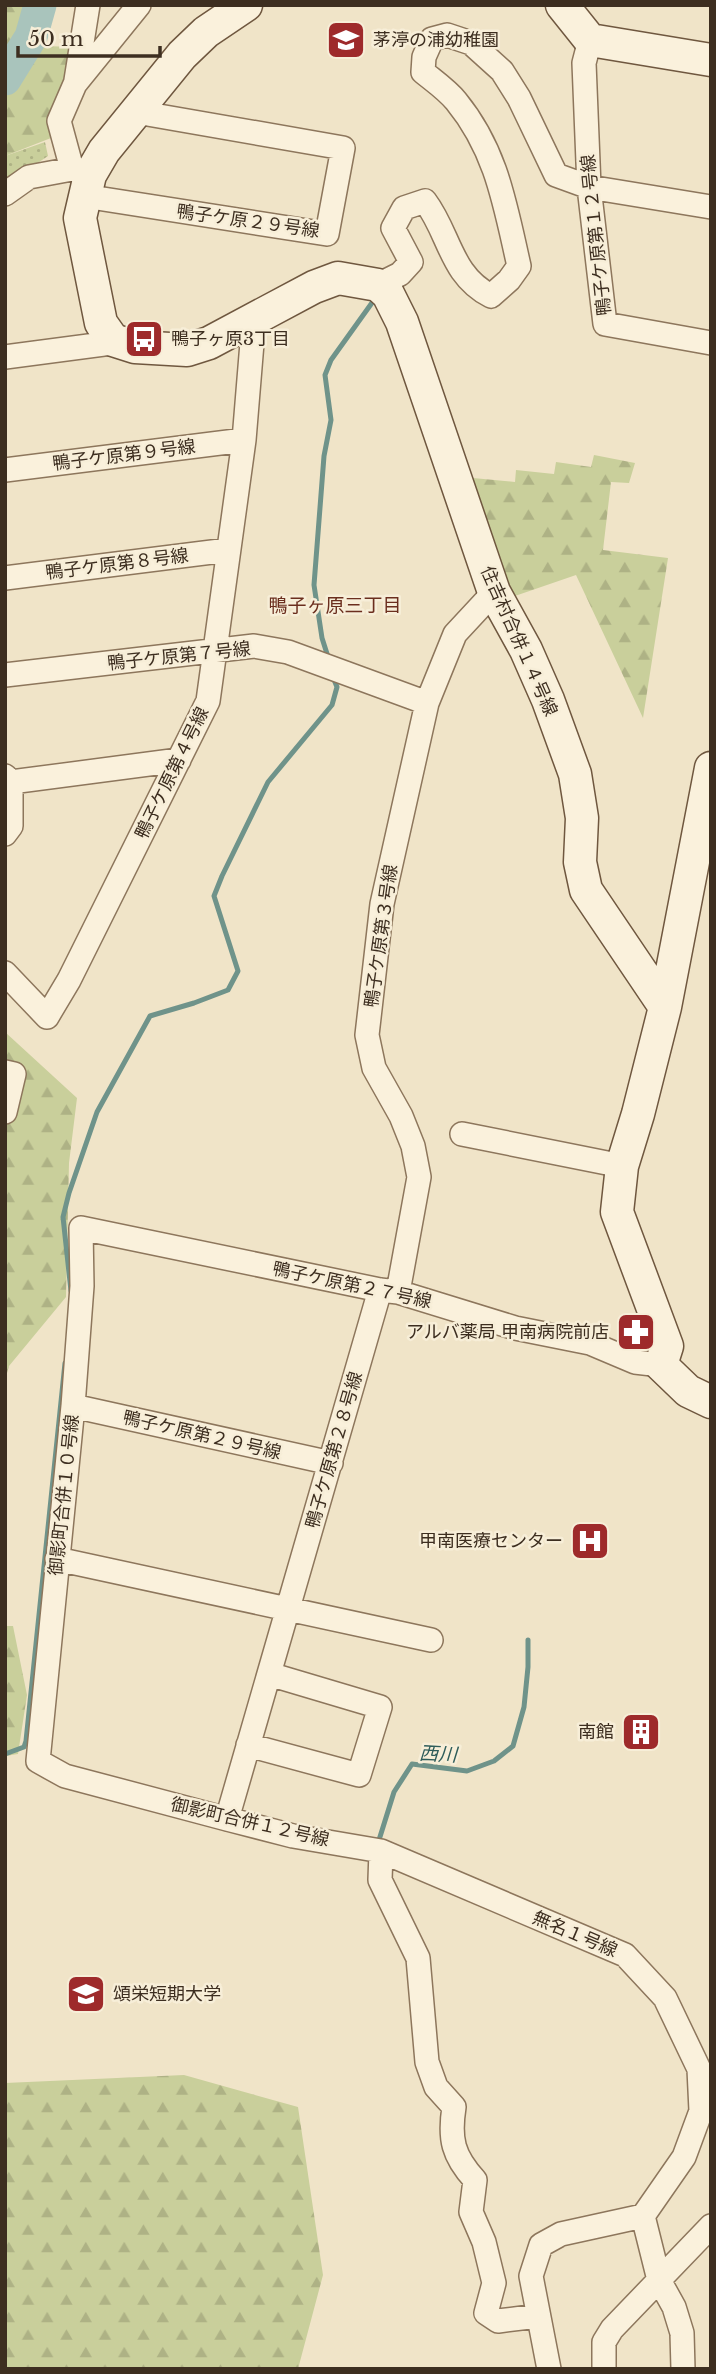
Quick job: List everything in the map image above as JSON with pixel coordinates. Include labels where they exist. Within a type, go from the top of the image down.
[{"type":"street","points":[[88,5],[75,84],[60,121],[82,180],[80,218],[101,323],[113,340],[119,342],[135,347],[187,350],[209,343],[314,287],[338,278],[378,285],[400,274],[411,262],[393,228],[404,208],[425,201],[436,215],[456,264],[477,289],[491,296],[509,280],[519,265],[498,175],[490,154],[455,100],[423,72],[424,57],[432,39],[447,35],[471,43],[502,71],[519,98],[556,175],[589,187],[711,206]]},
{"type":"street","points":[[75,84],[139,5]]},
{"type":"street","points":[[82,180],[182,55],[206,32],[246,5]]},
{"type":"street","points":[[562,5],[590,40],[711,60]]},
{"type":"street","name":"鴨子ケ原第１２号線","points":[[590,40],[584,63],[589,187],[605,324],[711,343]]},
{"type":"street","name":"鴨子ケ原２９号線","points":[[82,180],[327,234],[343,148],[136,112]]},
{"type":"street","points":[[5,194],[29,177],[82,180]]},
{"type":"street","name":"住吉村合併１４号線","points":[[378,285],[388,294],[402,322],[494,592],[526,650],[548,700],[575,775],[582,818],[580,862],[586,890],[665,1007]]},
{"type":"street","name":"鴨子ケ原第４号線","points":[[5,973],[47,1017],[69,980],[208,701],[244,440],[252,343],[241,326]]},
{"type":"street","points":[[5,357],[119,342]]},
{"type":"street","name":"鴨子ケ原第９号線","points":[[5,470],[244,440]]},
{"type":"street","name":"鴨子ケ原第８号線","points":[[5,578],[228,550]]},
{"type":"street","name":"鴨子ケ原第３号線","points":[[389,1291],[419,1177],[413,1146],[401,1116],[374,1068],[367,1035],[382,904],[427,703],[455,634],[494,592]]},
{"type":"street","name":"鴨子ケ原第７号線","points":[[5,675],[254,646],[288,652],[427,703]]},
{"type":"street","points":[[5,834],[11,826],[8,779],[179,760]]},
{"type":"street","points":[[711,768],[705,833],[665,1007],[622,1166],[617,1212],[667,1346],[661,1365],[688,1391],[711,1402]]},
{"type":"street","points":[[5,1072],[14,1074],[5,1112]]},
{"type":"street","points":[[462,1134],[622,1166]]},
{"type":"street","name":"鴨子ケ原第２７号線","points":[[81,1228],[389,1291],[515,1328],[590,1343],[635,1362],[661,1365]]},
{"type":"street","name":"御影町合併１０号線","points":[[38,1761],[73,1406],[82,1286],[81,1228]]},
{"type":"street","name":"鴨子ケ原第２８号線","points":[[226,1819],[331,1464],[389,1291]]},
{"type":"street","name":"鴨子ケ原第２９号線","points":[[73,1406],[331,1464]]},
{"type":"street","points":[[57,1559],[431,1640]]},
{"type":"street","points":[[248,1745],[359,1775],[380,1707],[268,1674]]},
{"type":"street","name":"御影町合併１２号線","points":[[38,1761],[65,1776],[226,1819],[293,1836],[381,1851]]},
{"type":"street","points":[[381,1851],[380,1880],[418,1958],[426,2062],[436,2087],[454,2107],[450,2133],[461,2165],[475,2180],[471,2212],[485,2242],[494,2283],[486,2313],[498,2321],[538,2316]]},
{"type":"street","name":"無名１号線","points":[[381,1851],[625,1955],[665,1998],[699,2069],[701,2111],[684,2157],[643,2216]]},
{"type":"street","points":[[549,2369],[531,2276],[541,2245],[561,2234],[643,2216],[659,2280],[674,2307],[682,2333],[682,2369]]},
{"type":"street","points":[[604,2369],[604,2342],[612,2329],[711,2226]]},
{"type":"green space","points":[[5,5],[49,5],[44,46],[74,47],[51,138],[5,156]]},
{"type":"green space","points":[[45,142],[48,156],[5,185],[5,156]]},
{"type":"green space","points":[[594,455],[635,463],[629,483],[611,482],[603,550],[668,558],[643,718],[576,575],[512,597],[473,478],[515,482],[516,470],[554,474],[556,462],[591,467]]},
{"type":"green space","points":[[5,1032],[77,1098],[69,1163],[66,1297],[9,1366],[5,1380]]},
{"type":"green space","points":[[5,1626],[13,1626],[27,1695],[18,1754],[5,1756]]},
{"type":"green space","points":[[184,2075],[298,2107],[323,2275],[298,2369],[5,2369],[5,2083]]},
{"type":"waterway","points":[[5,79],[31,37],[40,5]]},
{"type":"waterway","points":[[329,660],[322,638],[314,585],[324,456],[331,420],[325,375],[331,360],[374,300]]},
{"type":"waterway","points":[[71,1291],[63,1217],[97,1112],[150,1016],[228,990],[238,971],[214,896],[268,782],[332,705],[337,687],[333,677]]},
{"type":"waterway","points":[[5,1754],[24,1747],[26,1741],[65,1363]]},
{"type":"waterway","name":"西川","points":[[379,1840],[394,1792],[412,1764],[467,1771],[494,1761],[513,1746],[524,1707],[528,1640]]},
{"type":"place","name":"茅渟の浦幼稚園","points":[[346,40]]},
{"type":"place","name":"鴨子ヶ原3丁目","points":[[144,339]]},
{"type":"place","name":"アルバ薬局 甲南病院前店","points":[[636,1332]]},
{"type":"place","name":"甲南医療センター","points":[[590,1541]]},
{"type":"place","name":"南館","points":[[641,1732]]},
{"type":"place","name":"頌栄短期大学","points":[[86,1994]]},
{"type":"district","name":"鴨子ヶ原三丁目","points":[[335,605]]}]
